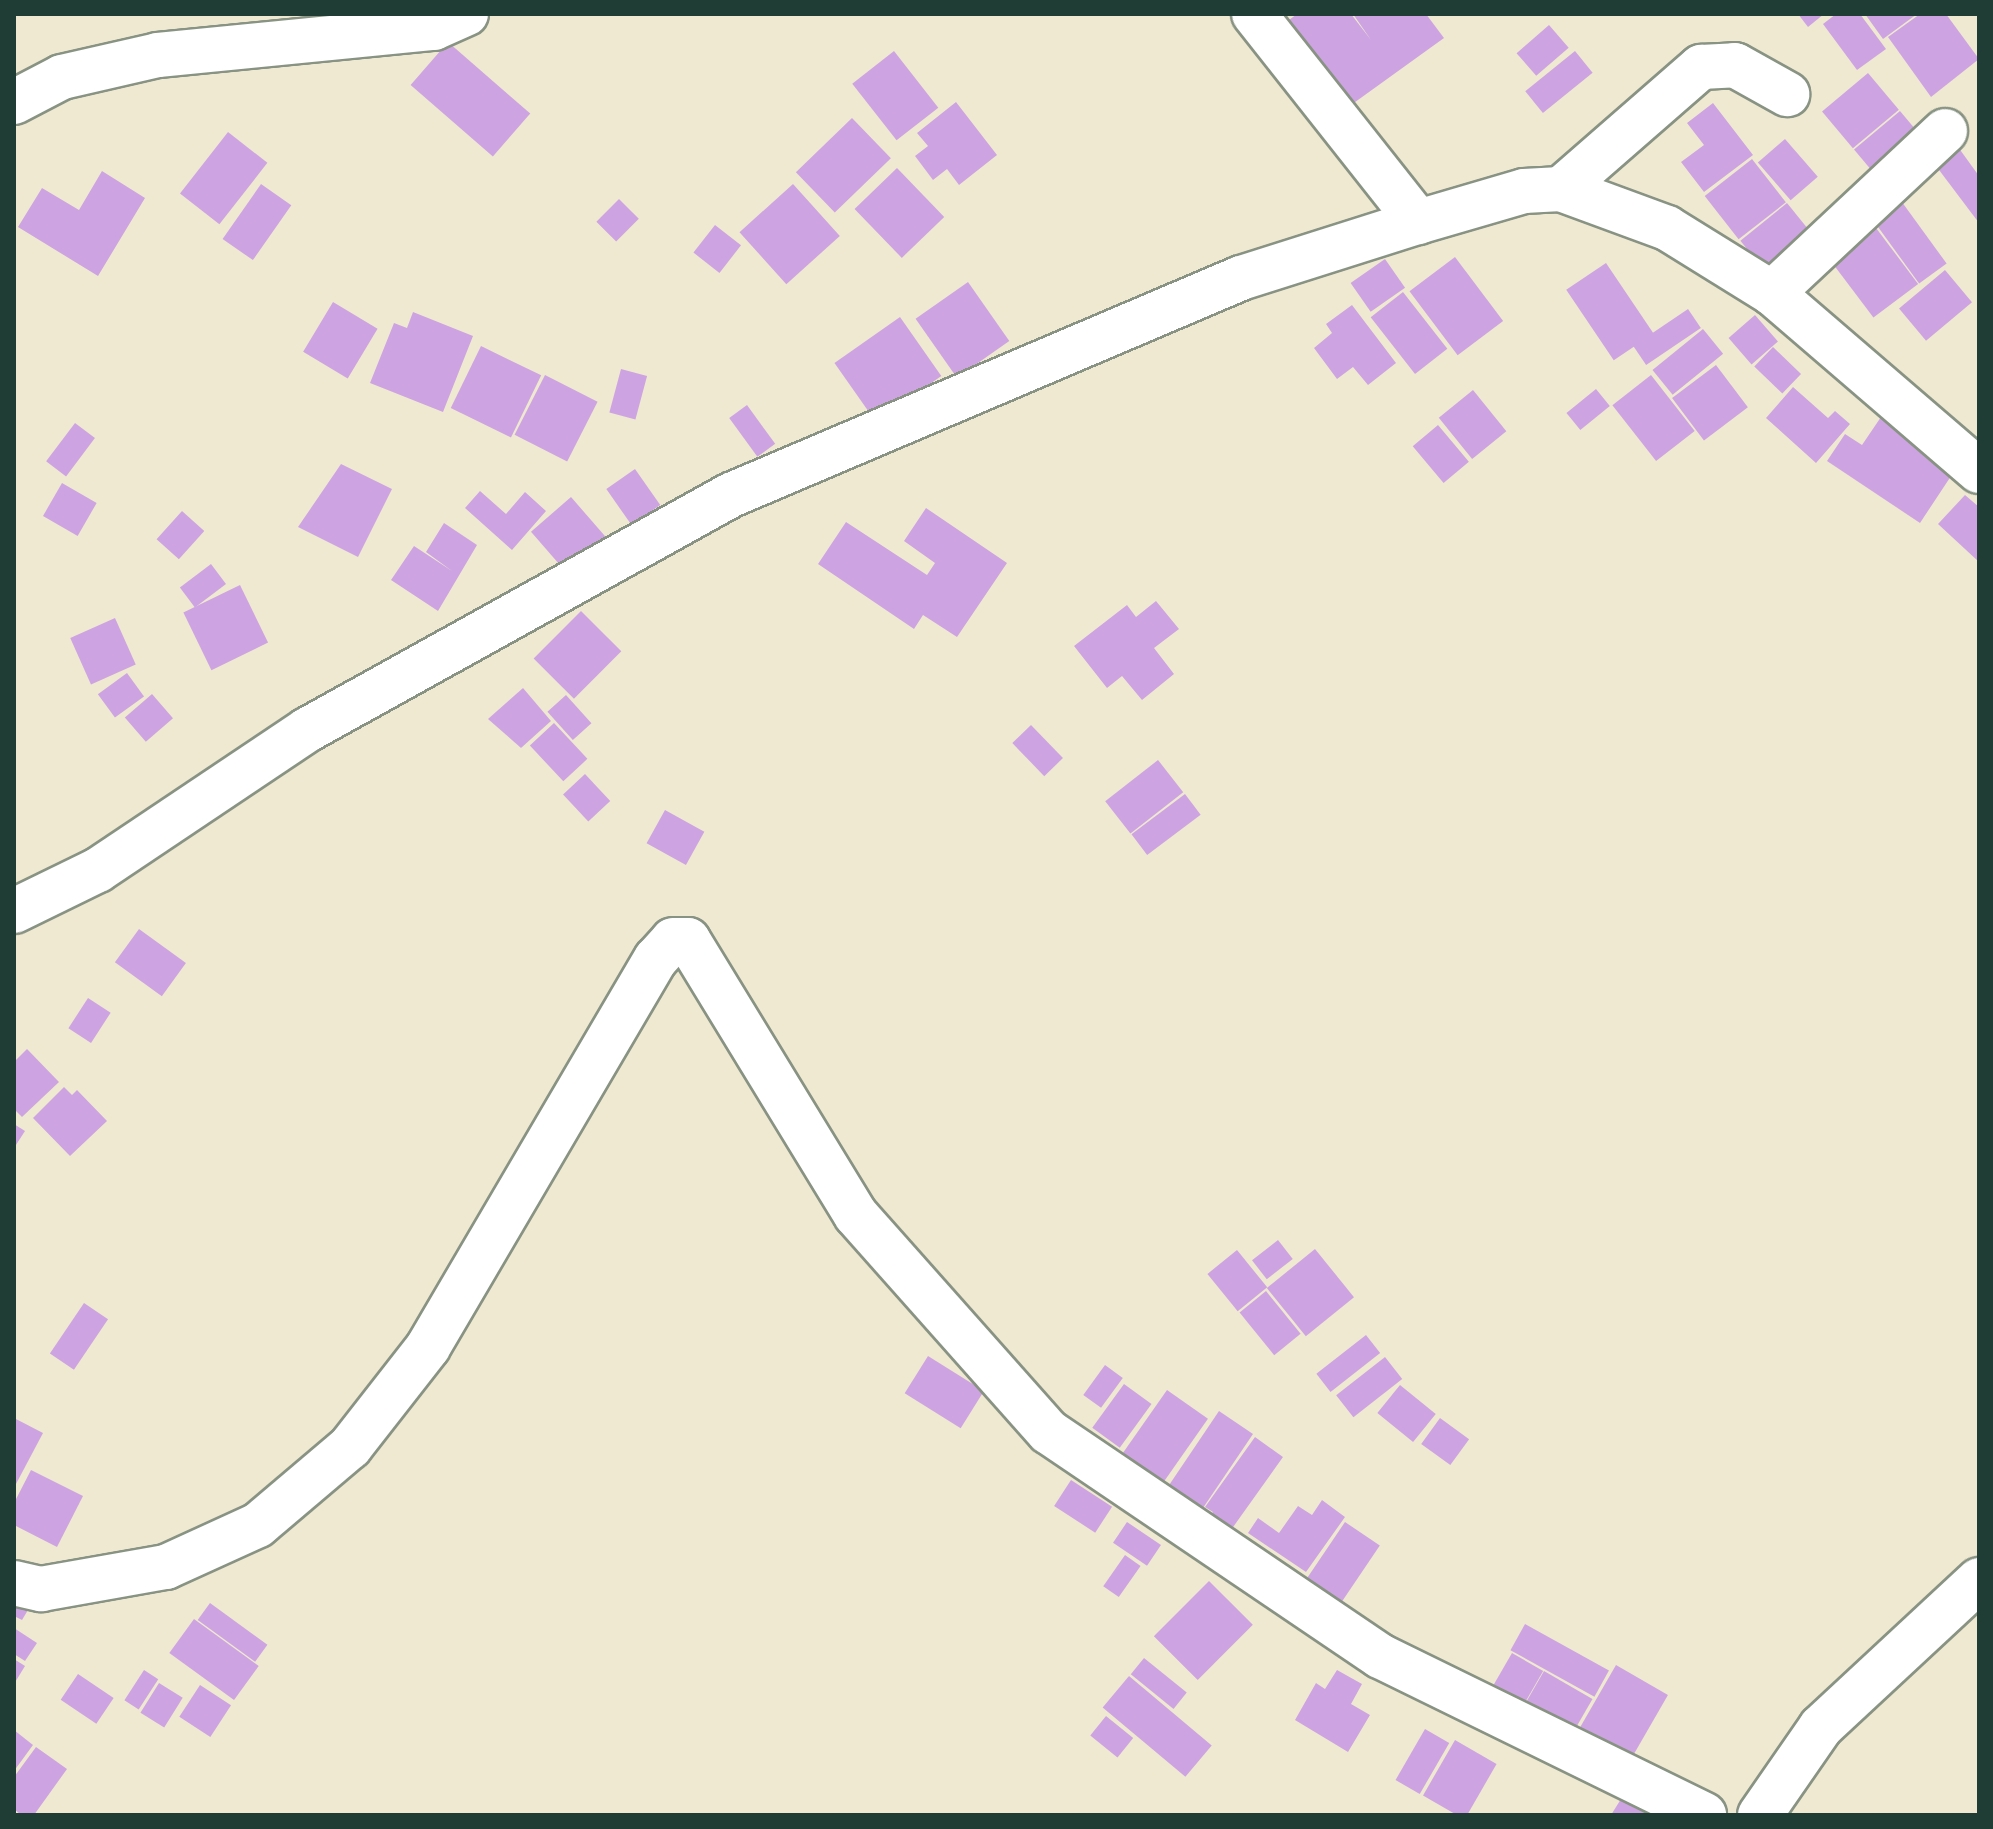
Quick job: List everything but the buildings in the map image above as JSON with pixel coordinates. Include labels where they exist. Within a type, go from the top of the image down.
[{"type":"street","points":[[14,102],[62,77],[158,55],[434,28],[466,14]]},
{"type":"street","points":[[1254,14],[1418,222]]},
{"type":"street","points":[[1561,189],[1701,67],[1735,65],[1787,94]]},
{"type":"street","points":[[1772,293],[1945,131]]},
{"type":"street","points":[[14,911],[98,870],[307,730],[731,495],[1241,278],[1524,191],[1561,189],[1667,228],[1772,293],[1979,471]]},
{"type":"street","points":[[14,1583],[41,1589],[166,1567],[258,1525],[350,1447],[428,1347],[656,959],[673,940],[688,940],[856,1215],[1049,1432],[1380,1656],[1704,1815]]},
{"type":"street","points":[[1760,1815],[1821,1727],[1979,1580]]}]
